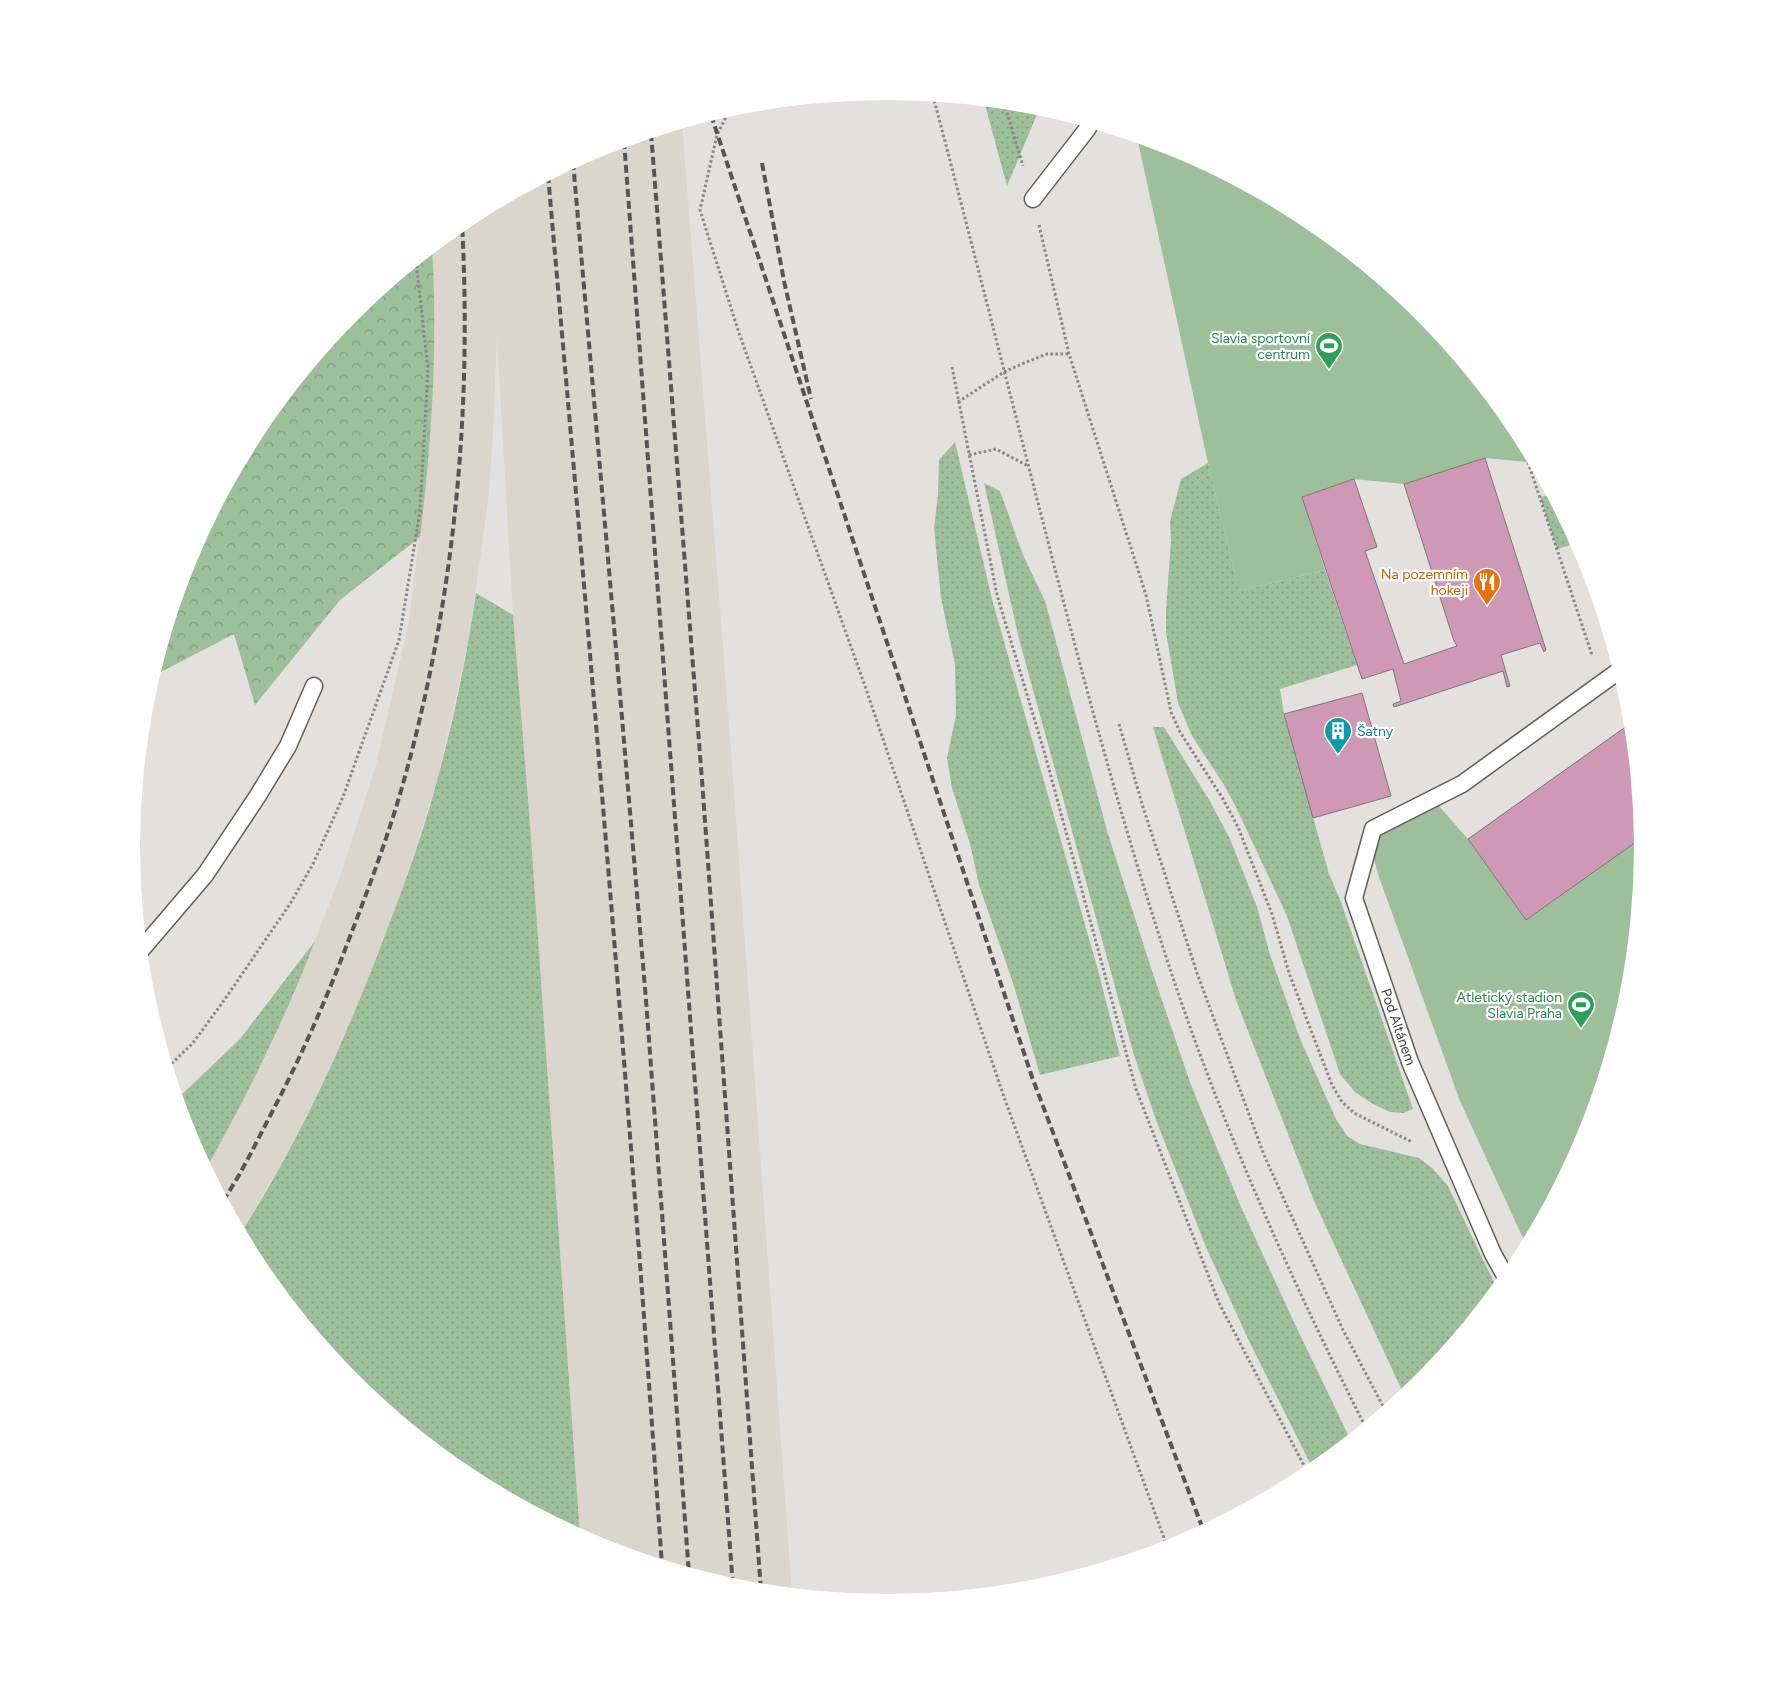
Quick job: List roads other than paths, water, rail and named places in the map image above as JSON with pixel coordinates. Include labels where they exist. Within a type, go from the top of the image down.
[{"type":"lane","points":[[1033,199],[1088,127]]},
{"type":"lane","name":"Pod Altánem","points":[[1503,1272],[1493,1254],[1410,1062],[1354,898],[1373,829],[1462,784],[1615,674]]},
{"type":"lane","points":[[146,944],[204,875],[257,797],[288,746],[314,686]]},
{"type":"railway","points":[[713,121],[1032,1077],[1202,1525]]},
{"type":"railway","points":[[651,139],[702,780],[760,1584]]},
{"type":"railway","points":[[625,148],[732,1579]]},
{"type":"railway","points":[[762,163],[784,281],[811,399]]},
{"type":"railway","points":[[574,169],[646,1000],[689,1568]]},
{"type":"railway","points":[[549,182],[623,1044],[662,1560]]},
{"type":"railway","points":[[226,1196],[248,1159],[291,1075],[338,969],[393,817],[423,706],[437,638],[448,569],[462,431],[464,362],[462,233]]},
{"type":"place","name":"Slavia sportovní centrum","points":[[1329,370]]},
{"type":"place","name":"Na pozemním hokeji","points":[[1487,606]]},
{"type":"place","name":"Šatny","points":[[1338,755]]},
{"type":"place","name":"Atletický stadion Slavia Praha","points":[[1581,1029]]}]
